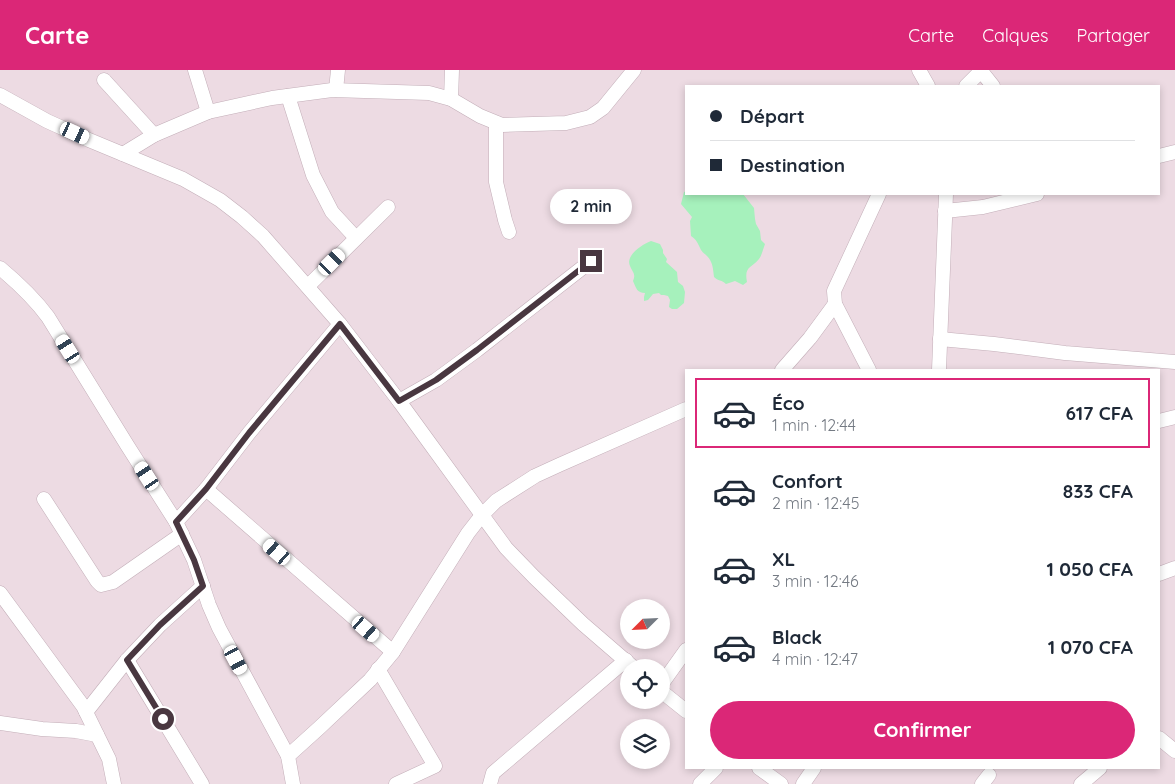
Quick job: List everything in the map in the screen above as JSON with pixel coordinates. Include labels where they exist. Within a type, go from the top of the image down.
[{"type":"street","points":[[195,70],[208,112]]},
{"type":"street","points":[[336,90],[338,70]]},
{"type":"street","points":[[451,99],[452,70]]},
{"type":"street","points":[[123,154],[154,135],[208,112],[272,98],[336,90],[429,93],[451,99],[480,116],[502,125],[566,122],[590,117],[603,108],[634,70]]},
{"type":"street","points":[[919,70],[927,85]]},
{"type":"street","points":[[967,85],[982,70],[992,85]]},
{"type":"street","points":[[104,80],[154,135]]},
{"type":"street","points":[[0,95],[47,121],[183,179],[220,200],[242,217],[263,236],[340,324],[399,401],[506,548],[583,624],[624,659]]},
{"type":"street","points":[[288,96],[313,175],[332,212],[356,238]]},
{"type":"street","points":[[496,123],[496,182],[509,232]]},
{"type":"street","points":[[1160,156],[1175,152]]},
{"type":"street","points":[[868,369],[836,304],[834,291],[879,195]]},
{"type":"street","points":[[938,369],[946,195]]},
{"type":"street","points":[[944,211],[983,207],[1033,195]]},
{"type":"street","points":[[308,286],[388,207]]},
{"type":"street","points":[[399,401],[443,375],[591,261]]},
{"type":"street","points":[[0,268],[16,280],[48,316],[179,528],[194,560],[219,628],[288,756],[293,784]]},
{"type":"street","points":[[783,369],[836,304]]},
{"type":"street","points":[[44,499],[97,581],[101,585],[113,582],[179,528],[249,433],[340,324]]},
{"type":"street","points":[[940,339],[1065,353],[1175,362],[1175,368]]},
{"type":"street","points":[[288,756],[370,680],[393,652],[468,533],[496,501],[535,476],[559,464],[685,409]]},
{"type":"street","points":[[1160,421],[1175,417]]},
{"type":"street","points":[[206,489],[393,652]]},
{"type":"street","points":[[1160,574],[1175,568]]},
{"type":"street","points":[[86,712],[127,660],[160,625],[203,586]]},
{"type":"street","points":[[0,593],[83,706],[109,758],[114,784]]},
{"type":"street","points":[[670,672],[685,651]]},
{"type":"street","points":[[127,660],[202,784]]},
{"type":"street","points":[[378,669],[435,766],[396,784]]},
{"type":"street","points":[[490,784],[494,773],[620,672]]},
{"type":"street","points":[[670,698],[685,710]]},
{"type":"street","points":[[0,723],[42,730],[76,730],[97,735]]},
{"type":"street","points":[[1160,739],[1175,751]]},
{"type":"street","points":[[700,784],[715,769]]},
{"type":"street","points":[[760,769],[781,784]]},
{"type":"street","points":[[803,784],[813,769]]},
{"type":"street","points":[[1081,784],[1098,775]]},
{"type":"shaded area","points":[[0,70],[1175,70],[1175,784],[0,784]]},
{"type":"shaded area","points":[[684,192],[685,195],[744,195],[754,208],[756,224],[760,231],[761,240],[765,244],[759,259],[747,270],[747,282],[743,285],[735,281],[726,284],[714,277],[710,261],[691,236],[690,221],[692,217],[681,204]]},
{"type":"shaded area","points":[[651,241],[660,244],[667,259],[666,262],[677,272],[678,282],[683,286],[685,292],[684,303],[677,309],[669,307],[670,300],[668,296],[659,293],[653,294],[648,300],[644,301],[645,293],[638,291],[633,281],[634,275],[629,262],[630,258],[640,247]]},
{"type":"route","points":[[163,719],[127,660],[160,625],[203,586],[194,560],[176,522],[206,489],[249,433],[340,324],[399,401],[436,380],[591,261]]}]
